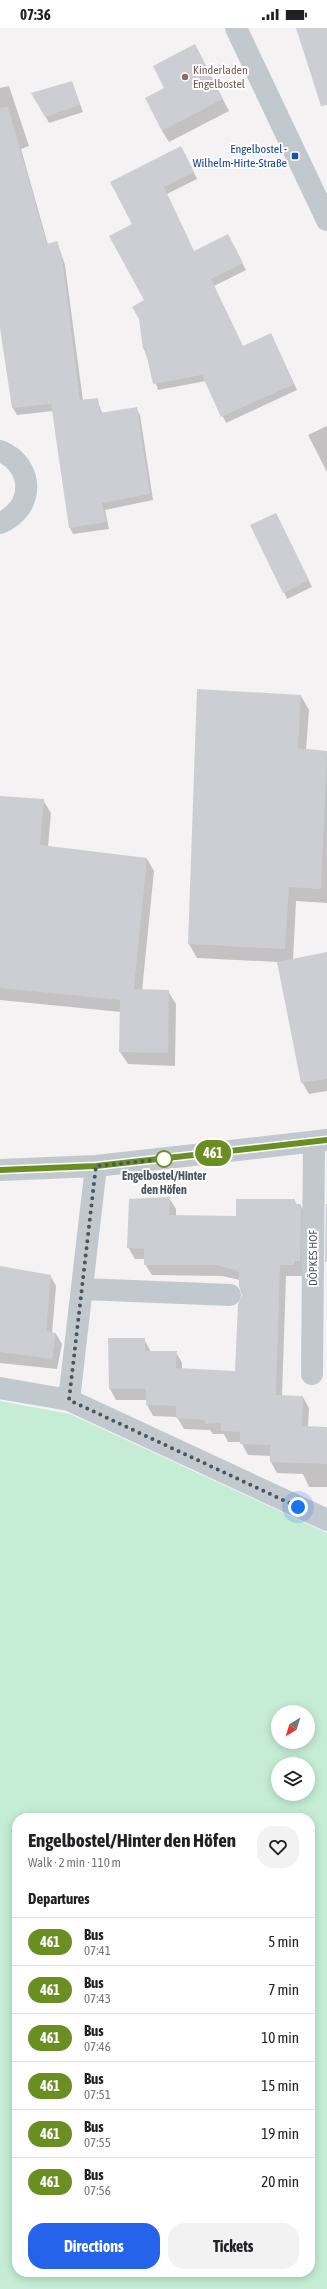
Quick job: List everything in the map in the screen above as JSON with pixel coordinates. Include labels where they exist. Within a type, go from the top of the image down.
[{"type":"street","points":[[236,28],[327,220]]},
{"type":"street","points":[[0,451],[12,457],[20,466],[25,477],[26,489],[24,501],[18,512],[8,520],[0,523]]},
{"type":"street","points":[[0,1170],[96,1166],[320,1141]]},
{"type":"street","name":"DÖPKES HOF","points":[[312,1374],[320,1141]]},
{"type":"street","points":[[69,1400],[96,1166]]},
{"type":"street","points":[[83,1289],[230,1295]]},
{"type":"street","points":[[0,1388],[69,1400],[327,1520]]},
{"type":"green space","points":[[0,1401],[70,1414],[327,1533],[327,2289],[0,2289]]},
{"type":"building","points":[[296,28],[327,28],[327,105],[321,106]]},
{"type":"building","name":"Kinderladen Engelbostel","points":[[195,44],[223,99],[162,131],[145,98],[164,88],[153,66]]},
{"type":"building","points":[[72,81],[80,105],[45,117],[31,93]]},
{"type":"building","points":[[8,107],[47,244],[57,241],[62,257],[80,400],[98,398],[100,413],[137,407],[150,494],[102,503],[106,522],[69,528],[51,404],[12,408],[0,328],[0,108]]},
{"type":"building","points":[[181,146],[194,172],[164,187],[194,251],[228,234],[243,263],[211,279],[243,346],[271,333],[294,384],[221,417],[202,375],[153,384],[145,348],[143,349],[139,319],[132,307],[144,300],[109,236],[132,224],[110,182]]},
{"type":"building","points":[[276,513],[309,580],[283,593],[250,525]]},
{"type":"building","points":[[197,689],[301,695],[298,748],[327,751],[321,889],[289,887],[285,949],[188,944]]},
{"type":"building","points":[[0,796],[44,799],[40,845],[147,858],[134,989],[169,990],[168,1053],[119,1052],[120,1000],[0,988]]},
{"type":"building","points":[[327,952],[327,1079],[301,1083],[277,962]]},
{"type":"building","points":[[170,1197],[169,1215],[236,1216],[236,1199],[295,1199],[295,1204],[301,1204],[300,1261],[294,1261],[294,1265],[280,1265],[276,1395],[303,1396],[302,1426],[327,1427],[327,1464],[270,1462],[270,1445],[240,1444],[240,1432],[221,1431],[221,1423],[205,1424],[205,1420],[176,1418],[176,1406],[146,1405],[146,1389],[109,1389],[108,1338],[145,1338],[145,1351],[177,1351],[176,1368],[235,1371],[238,1304],[242,1296],[239,1286],[239,1271],[215,1265],[144,1265],[144,1249],[127,1248],[129,1199]]},
{"type":"building","points":[[326,1204],[327,1262],[325,1262]]},
{"type":"building","points":[[0,1266],[51,1275],[46,1331],[56,1333],[52,1359],[0,1352]]},
{"type":"bus line","name":"461","points":[[0,1170],[96,1166],[327,1140]]},
{"type":"place","name":"Kinderladen Engelbostel","points":[[185,77]]},
{"type":"place","name":"Engelbostel - Wilhelm-Hirte-Straße","points":[[295,156]]},
{"type":"place","name":"Engelbostel/Hinter den Höfen","points":[[164,1159]]},
{"type":"route","points":[[164,1159],[96,1166],[69,1400],[298,1507]]}]
